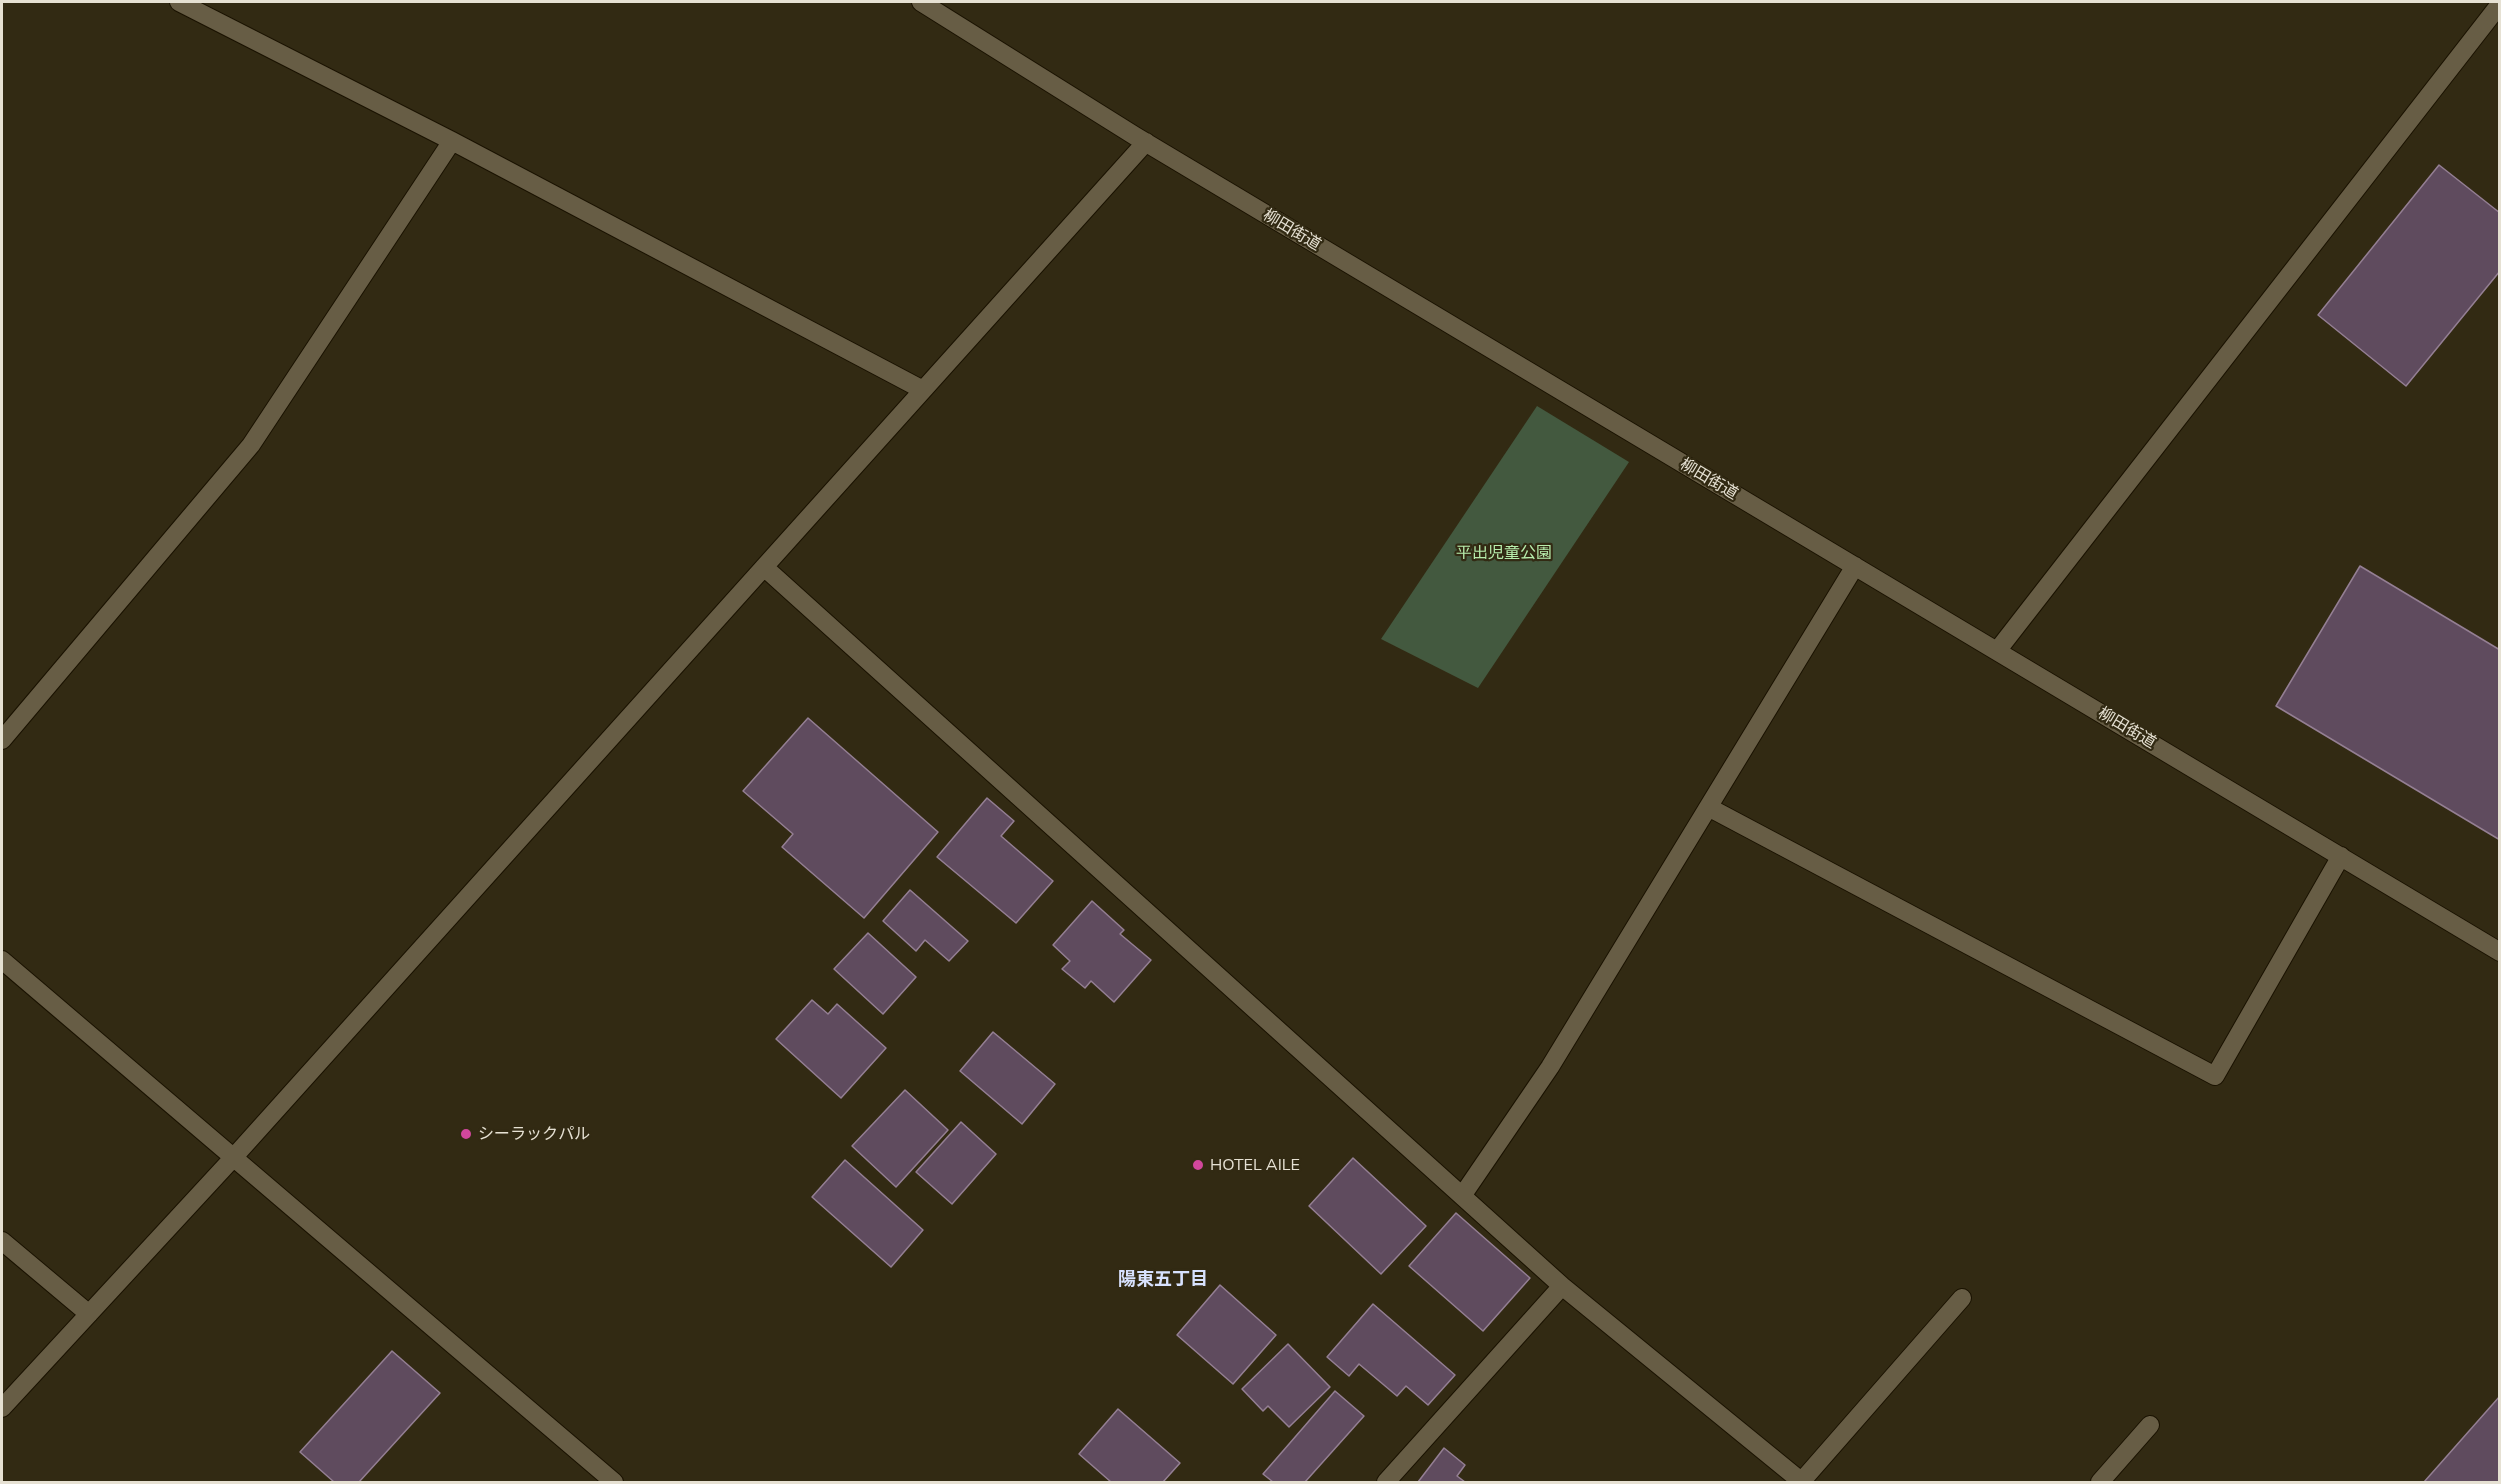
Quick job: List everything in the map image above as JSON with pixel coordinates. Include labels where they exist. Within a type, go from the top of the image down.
[{"type":"street","points":[[179,2],[452,141],[923,390]]},
{"type":"street","name":"柳田街道","points":[[921,2],[1146,142],[2499,952]]},
{"type":"street","points":[[1997,651],[2499,4]]},
{"type":"street","points":[[2,740],[251,445],[452,141]]},
{"type":"street","points":[[2,1408],[234,1158],[1146,142]]},
{"type":"street","points":[[1462,1196],[1550,1067],[1710,808],[1855,566]]},
{"type":"street","points":[[764,567],[1562,1286],[1801,1482],[1962,1298]]},
{"type":"street","points":[[1710,808],[2215,1076],[2341,856]]},
{"type":"street","points":[[2,960],[614,1482]]},
{"type":"street","points":[[2,1241],[89,1314]]},
{"type":"street","points":[[1386,1482],[1562,1286]]},
{"type":"street","points":[[2100,1482],[2150,1425]]},
{"type":"green space","name":"平出児童公園","points":[[1537,406],[1629,462],[1478,688],[1381,639]]},
{"type":"building","points":[[2439,165],[2500,213],[2500,271],[2406,386],[2318,315]]},
{"type":"building","points":[[2360,566],[2500,650],[2500,840],[2276,706]]},
{"type":"building","points":[[808,718],[938,832],[864,918],[782,847],[793,834],[743,791]]},
{"type":"building","points":[[987,798],[1014,821],[1001,836],[1053,881],[1016,923],[937,857]]},
{"type":"building","points":[[910,890],[968,941],[949,961],[925,940],[916,951],[883,921]]},
{"type":"building","points":[[1092,901],[1124,930],[1120,934],[1151,960],[1114,1002],[1091,981],[1085,988],[1062,969],[1070,961],[1053,945]]},
{"type":"building","points":[[868,933],[916,977],[883,1014],[834,969]]},
{"type":"building","points":[[812,1000],[828,1014],[837,1004],[886,1048],[841,1098],[776,1039]]},
{"type":"building","points":[[993,1032],[1055,1084],[1022,1124],[960,1071]]},
{"type":"building","points":[[905,1090],[948,1130],[896,1187],[852,1146]]},
{"type":"building","points":[[961,1122],[996,1154],[952,1204],[916,1172]]},
{"type":"building","points":[[1353,1158],[1426,1226],[1381,1274],[1309,1206]]},
{"type":"building","points":[[845,1160],[923,1230],[891,1267],[812,1197]]},
{"type":"building","points":[[1456,1213],[1530,1278],[1483,1331],[1409,1266]]},
{"type":"building","points":[[1220,1285],[1276,1335],[1233,1384],[1177,1335]]},
{"type":"building","points":[[1373,1304],[1455,1375],[1428,1405],[1406,1386],[1397,1396],[1359,1364],[1349,1376],[1327,1357]]},
{"type":"building","points":[[1288,1344],[1330,1387],[1289,1427],[1268,1406],[1263,1411],[1242,1389]]},
{"type":"building","points":[[392,1351],[440,1393],[359,1482],[334,1482],[300,1452]]},
{"type":"building","points":[[1335,1391],[1364,1416],[1305,1482],[1273,1482],[1263,1474]]},
{"type":"building","points":[[2500,1396],[2500,1482],[2424,1482]]},
{"type":"building","points":[[1118,1409],[1180,1463],[1163,1482],[1111,1482],[1079,1454]]},
{"type":"building","points":[[1444,1448],[1465,1465],[1457,1476],[1465,1482],[1418,1482]]},
{"type":"place","name":"シーラックパル","points":[[466,1134]]},
{"type":"place","name":"HOTEL AILE","points":[[1198,1165]]},
{"type":"district","name":"陽東五丁目","points":[[1163,1280]]}]
